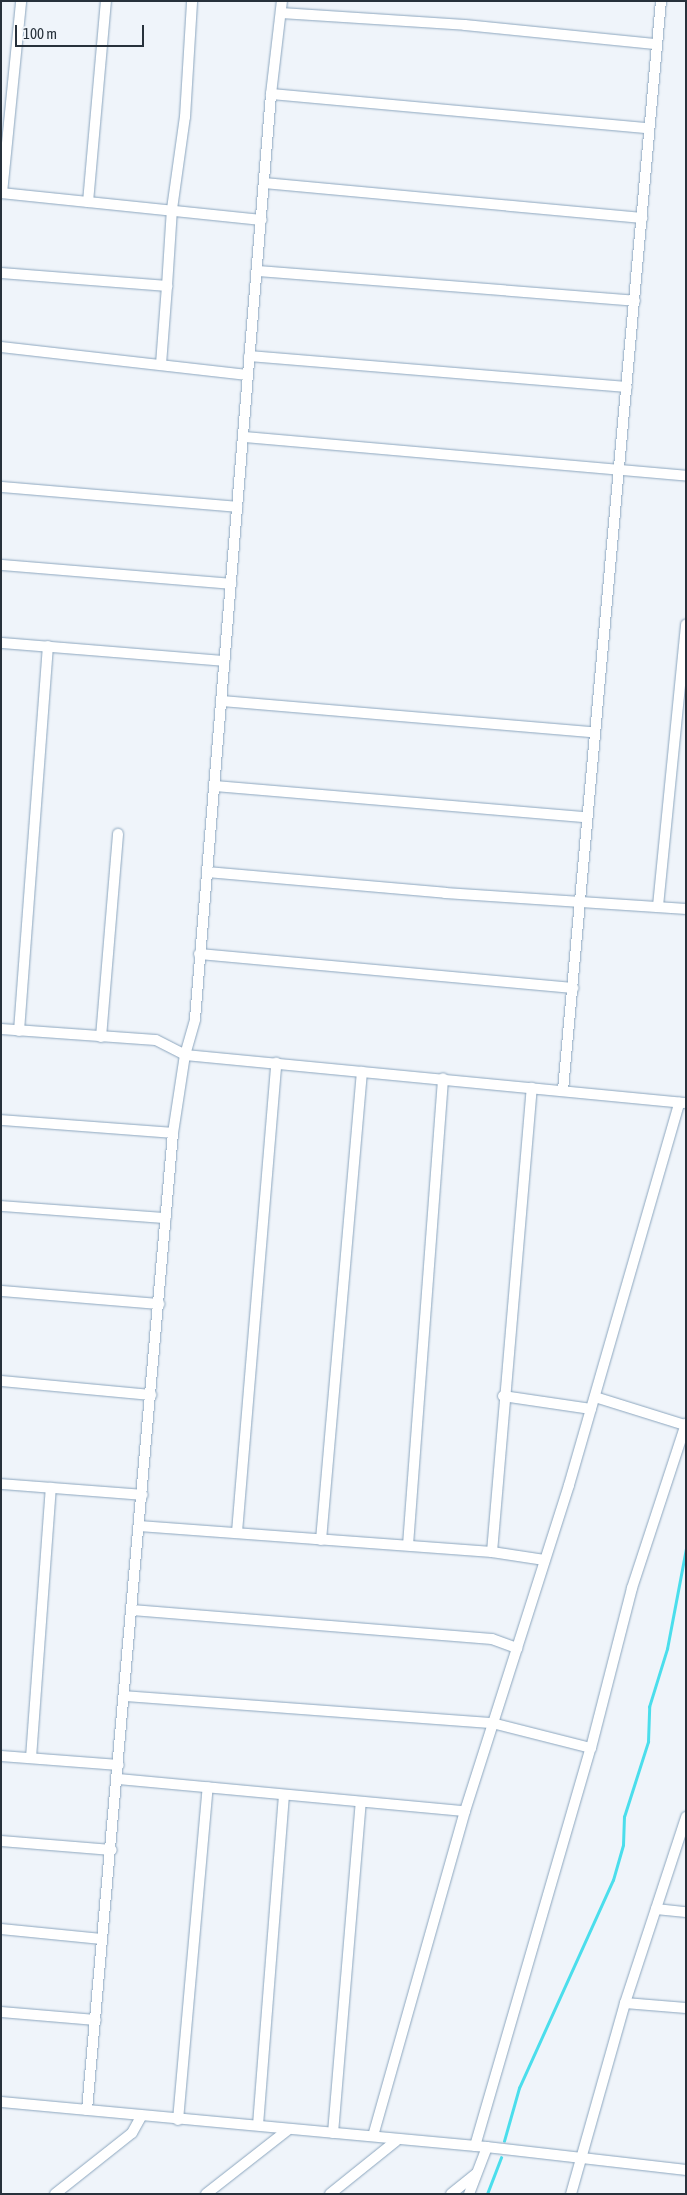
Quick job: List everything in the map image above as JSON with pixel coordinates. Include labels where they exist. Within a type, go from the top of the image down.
[{"type":"street","points":[[21,1],[2,193],[172,209],[262,220]]},
{"type":"street","points":[[88,202],[106,1]]},
{"type":"street","points":[[162,364],[172,209],[185,117],[192,1]]},
{"type":"street","points":[[87,2110],[152,1396],[173,1133],[185,1055],[195,1019],[244,437],[247,375],[258,271],[271,94],[282,1]]},
{"type":"street","points":[[563,1090],[582,900],[594,732],[618,471],[628,387],[648,128],[661,1]]},
{"type":"street","points":[[281,14],[475,26],[657,44]]},
{"type":"street","points":[[271,94],[648,128]]},
{"type":"street","points":[[264,182],[642,218]]},
{"type":"street","points":[[258,271],[635,300]]},
{"type":"street","points":[[1,272],[167,286]]},
{"type":"street","points":[[1,347],[247,375]]},
{"type":"street","points":[[249,356],[628,387]]},
{"type":"street","points":[[244,437],[686,476]]},
{"type":"street","points":[[1,486],[237,507]]},
{"type":"street","points":[[1,565],[231,584]]},
{"type":"street","points":[[658,906],[686,624]]},
{"type":"street","points":[[1,643],[224,661]]},
{"type":"street","points":[[19,1031],[48,646]]},
{"type":"street","points":[[221,701],[594,732]]},
{"type":"street","points":[[214,786],[587,818]]},
{"type":"street","points":[[101,1037],[118,834]]},
{"type":"street","points":[[207,872],[445,893],[582,900],[686,909]]},
{"type":"street","points":[[199,954],[573,988]]},
{"type":"street","points":[[1,1029],[156,1040],[185,1055],[443,1078],[683,1103],[592,1409],[492,1723],[373,2136]]},
{"type":"street","points":[[237,1532],[276,1063]]},
{"type":"street","points":[[321,1540],[362,1072]]},
{"type":"street","points":[[408,1545],[443,1078]]},
{"type":"street","points":[[492,1552],[503,1396],[532,1088]]},
{"type":"street","points":[[1,1120],[173,1133]]},
{"type":"street","points":[[1,1206],[166,1218]]},
{"type":"street","points":[[1,1291],[159,1304]]},
{"type":"street","points":[[1,1381],[152,1396]]},
{"type":"street","points":[[503,1396],[592,1409]]},
{"type":"street","points":[[475,2146],[591,1748],[632,1588],[686,1425],[595,1397]]},
{"type":"street","points":[[1,1484],[142,1495]]},
{"type":"street","points":[[32,1758],[51,1488]]},
{"type":"street","points":[[139,1526],[492,1552],[544,1560]]},
{"type":"street","points":[[132,1610],[492,1640],[517,1648]]},
{"type":"street","points":[[124,1696],[492,1723],[591,1748]]},
{"type":"street","points":[[1,1756],[119,1765]]},
{"type":"street","points":[[118,1779],[361,1803],[466,1811]]},
{"type":"street","points":[[178,2120],[208,1787]]},
{"type":"street","points":[[258,2125],[284,1795]]},
{"type":"street","points":[[332,2133],[361,1803]]},
{"type":"street","points":[[572,2194],[583,2160],[625,2003],[685,1823]]},
{"type":"street","points":[[1,1840],[112,1850]]},
{"type":"street","points":[[656,1909],[686,1912]]},
{"type":"street","points":[[1,1929],[102,1939]]},
{"type":"street","points":[[625,2003],[686,2008]]},
{"type":"street","points":[[1,2012],[96,2020]]},
{"type":"street","points":[[1,2102],[141,2117],[258,2125],[373,2136],[396,2141],[487,2147],[583,2160],[686,2170]]},
{"type":"street","points":[[55,2194],[132,2133],[141,2117]]},
{"type":"street","points":[[206,2194],[289,2129]]},
{"type":"street","points":[[330,2194],[396,2141]]},
{"type":"street","points":[[453,2192],[470,2193],[487,2147]]},
{"type":"street","points":[[453,2192],[477,2173]]},
{"type":"waterway","points":[[504,2141],[519,2088],[613,1880],[623,1845],[624,1817],[648,1742],[649,1707],[667,1649],[686,1548]]},
{"type":"waterway","points":[[487,2194],[501,2158]]}]
